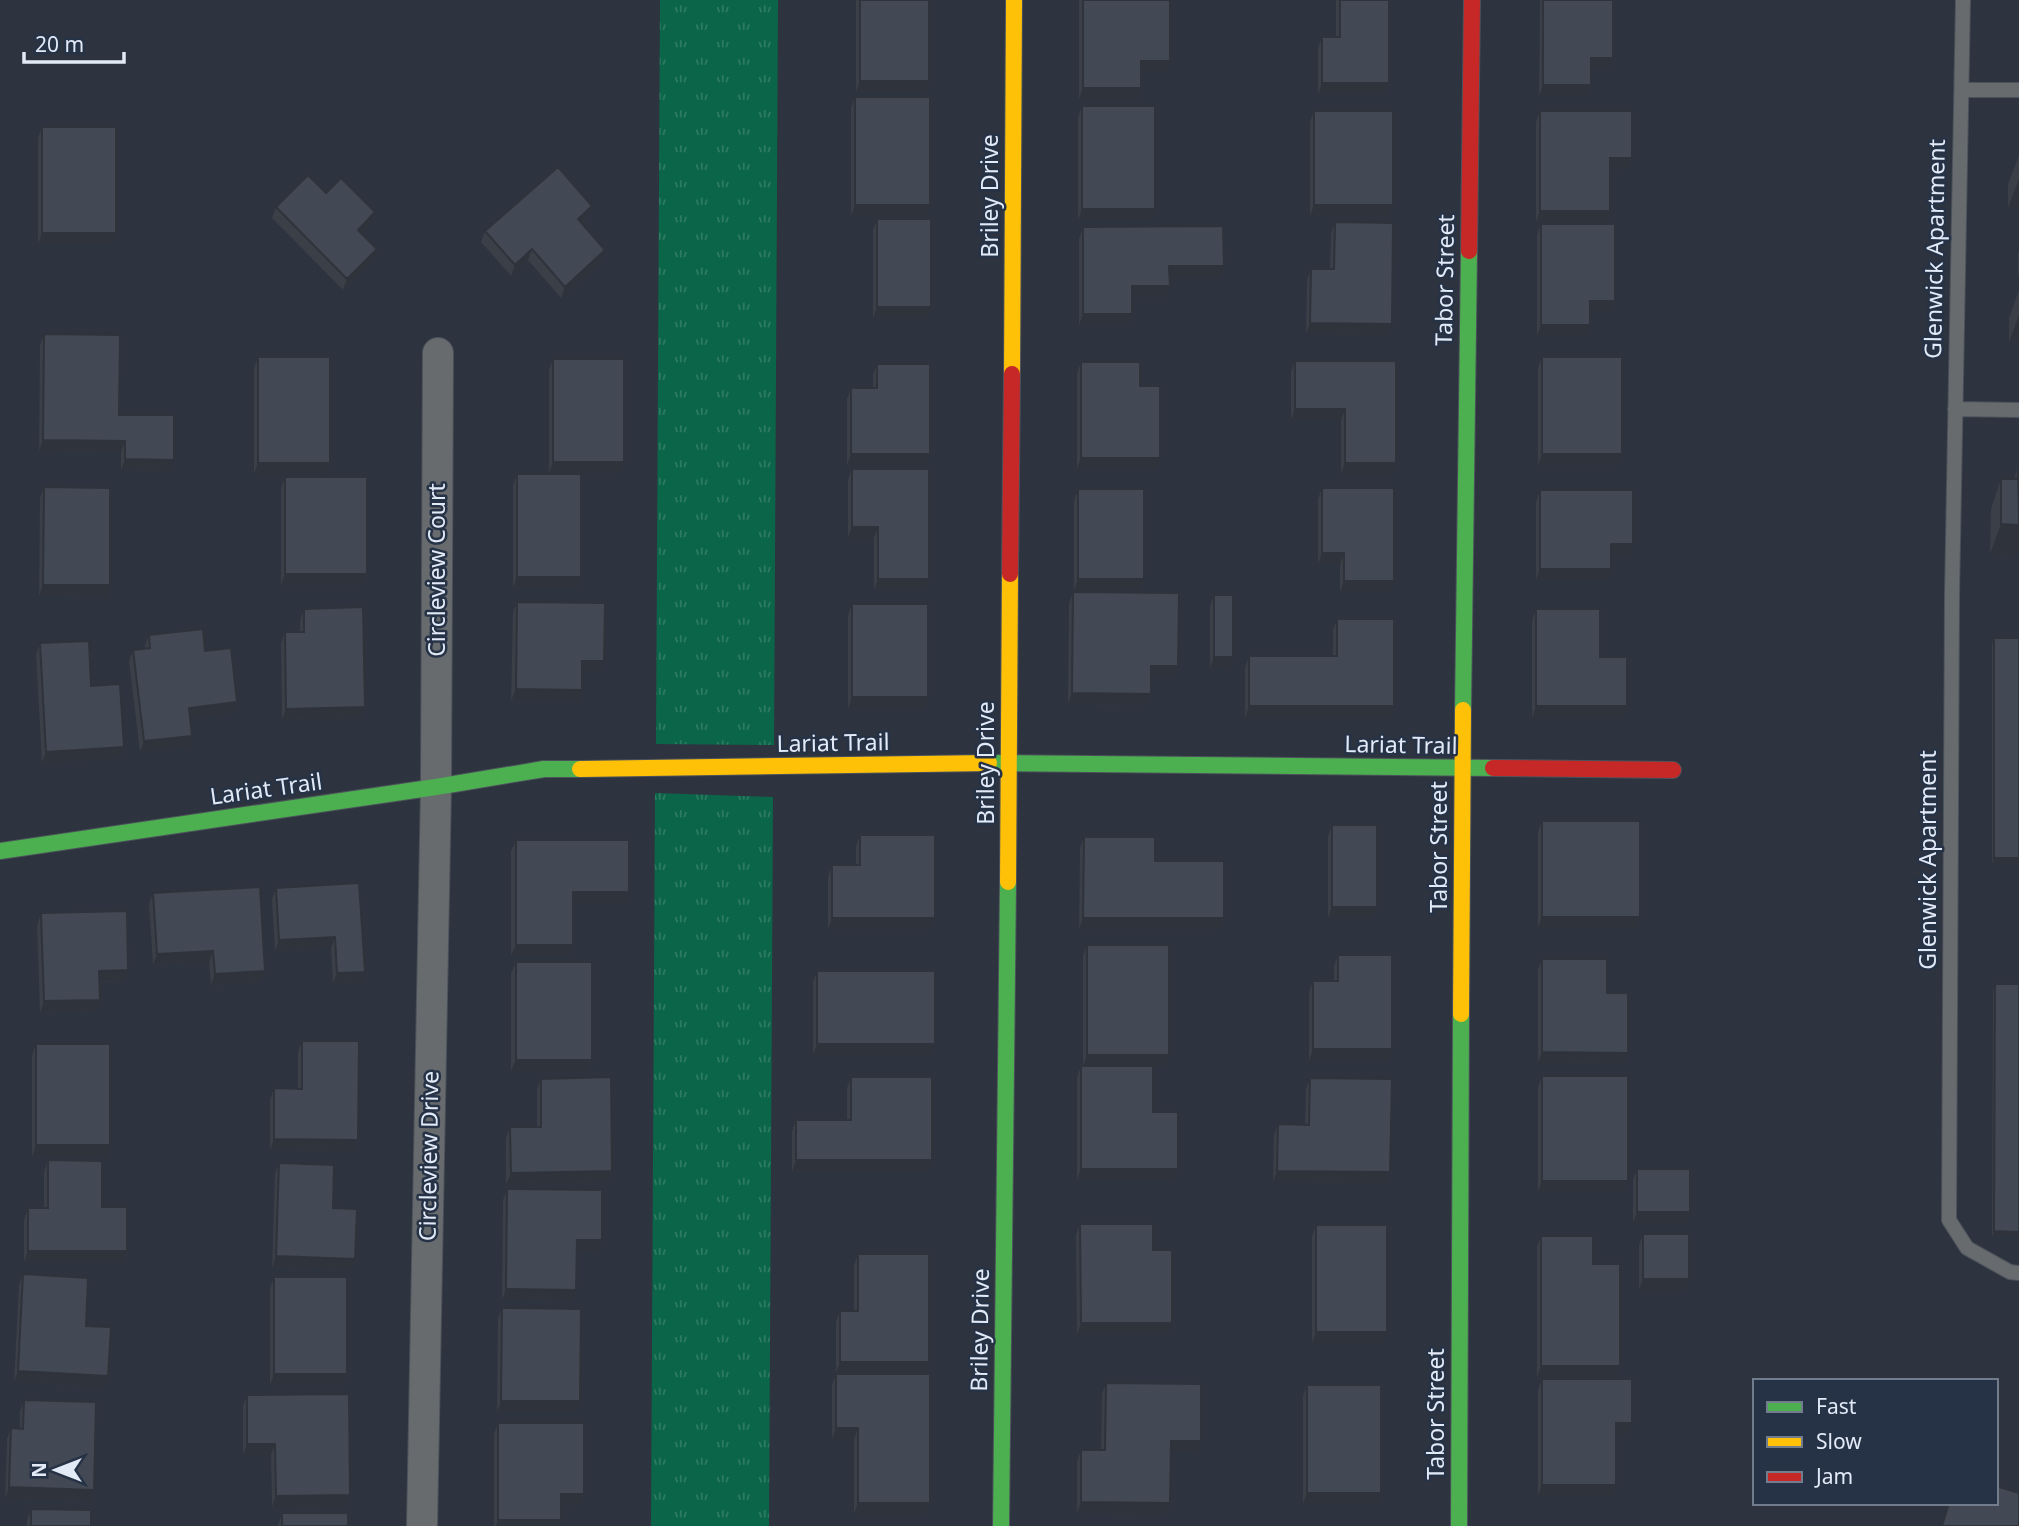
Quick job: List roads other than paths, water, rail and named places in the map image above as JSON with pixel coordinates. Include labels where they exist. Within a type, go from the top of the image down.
[{"type":"street","name":"Briley Drive","points":[[1001,1526],[1014,0]]},
{"type":"street","name":"Tabor Street","points":[[1459,1526],[1462,768],[1472,0]]},
{"type":"street","name":"Circleview Court","points":[[436,787],[438,353]]},
{"type":"street","name":"Lariat Trail","points":[[0,851],[544,769],[1009,763],[1673,770]]},
{"type":"street","name":"Circleview Drive","points":[[422,1526],[436,787]]},
{"type":"lane","name":"Glenwick Apartment","points":[[1963,0],[1952,595],[1949,1220],[1967,1248],[2010,1272],[2019,1273]]},
{"type":"lane","points":[[1962,90],[2019,90]]},
{"type":"lane","points":[[1955,409],[2019,410]]}]
